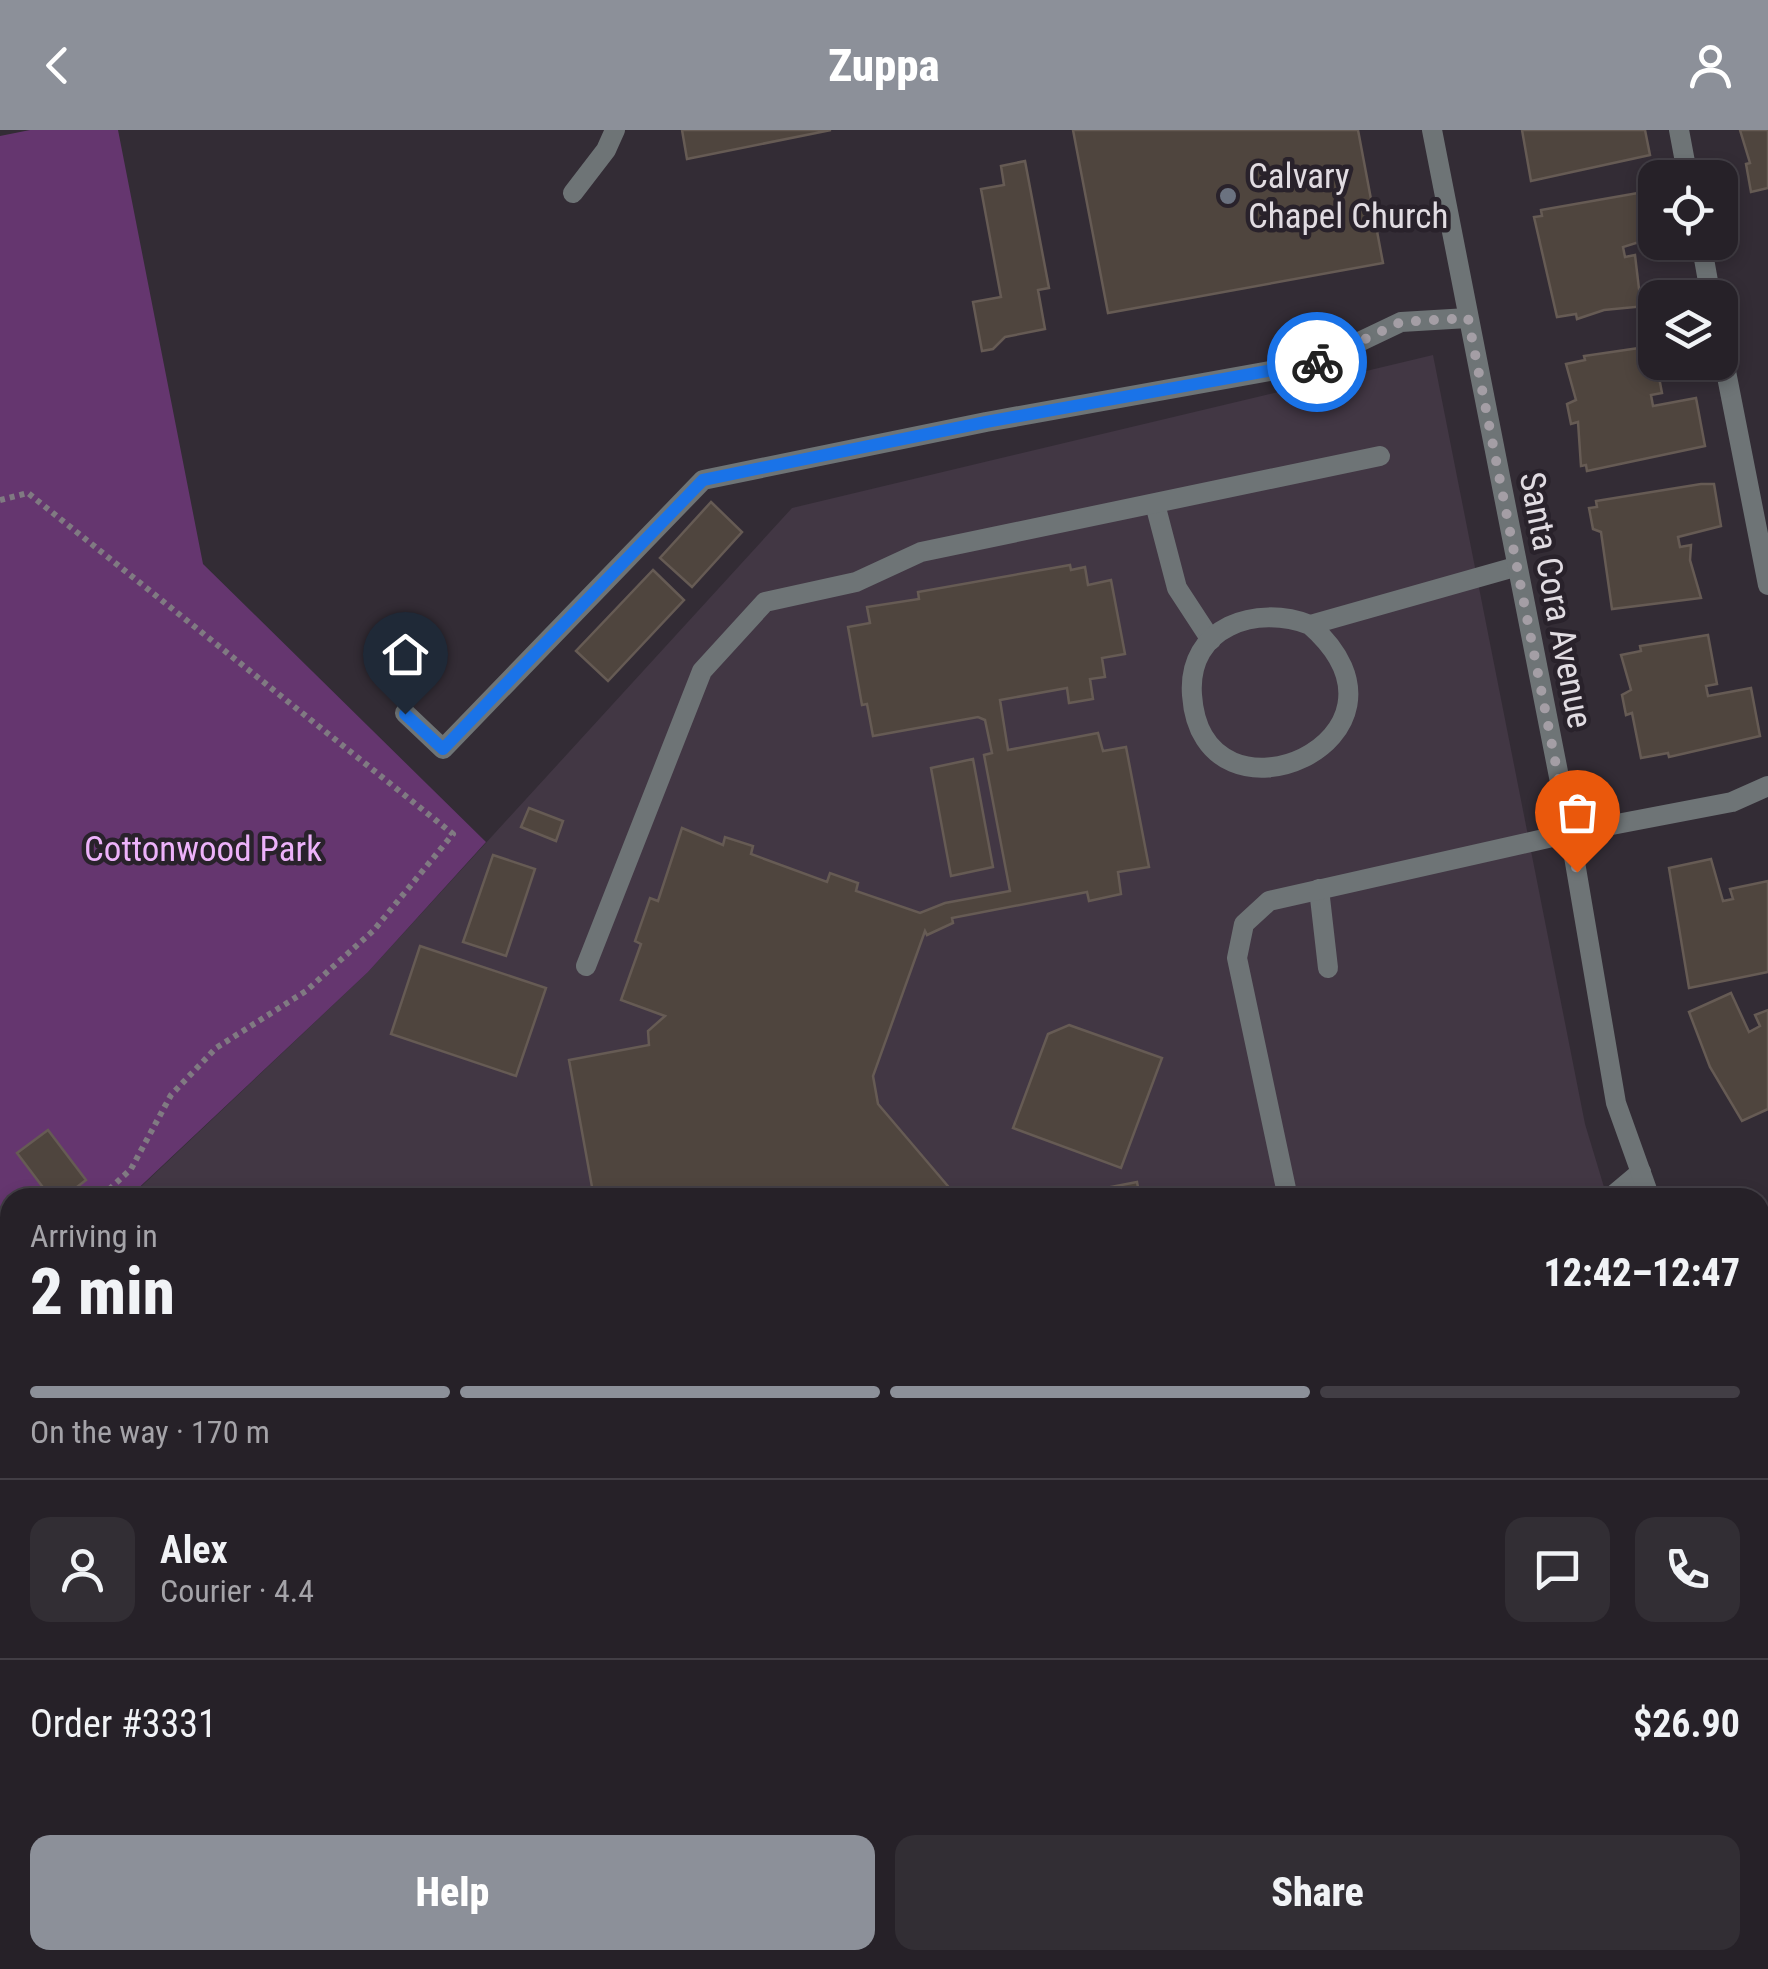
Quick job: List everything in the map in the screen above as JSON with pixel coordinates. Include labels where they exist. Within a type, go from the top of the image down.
[{"type":"street","points":[[573,193],[606,150],[615,130]]},
{"type":"street","name":"Santa Cora Avenue","points":[[1432,130],[1514,566],[1570,833],[1616,1103],[1647,1188]]},
{"type":"street","points":[[1678,130],[1684,160]]},
{"type":"street","points":[[405,714],[443,749],[703,480],[986,422],[1315,363],[1401,322],[1468,318]]},
{"type":"street","points":[[1728,380],[1768,585]]},
{"type":"street","points":[[586,966],[702,671],[765,602],[856,582],[921,552],[1380,456]]},
{"type":"street","points":[[1155,504],[1177,588],[1211,640]]},
{"type":"street","points":[[1310,625],[1514,566]]},
{"type":"street","points":[[1258,614],[1285,615],[1310,625],[1330,643],[1344,666],[1344,717],[1332,739],[1314,756],[1292,766],[1267,769],[1243,765],[1222,754],[1205,736],[1194,714],[1196,664],[1211,640],[1232,623],[1258,614]]},
{"type":"street","points":[[1286,1188],[1237,958],[1244,924],[1269,901],[1570,833],[1732,802],[1768,786]]},
{"type":"street","points":[[1320,889],[1328,968]]},
{"type":"street","points":[[1622,1188],[1641,1172]]},
{"type":"path","points":[[0,500],[28,493],[453,834],[374,930],[306,991],[216,1048],[171,1095],[132,1169],[111,1188]]},
{"type":"shaded area","points":[[1433,355],[1585,1124],[1604,1188],[140,1188],[368,972],[792,508]]},
{"type":"green space","name":"Cottonwood Park","points":[[30,130],[118,130],[203,564],[486,842],[368,972],[139,1188],[0,1188],[0,136]]},
{"type":"building","points":[[682,130],[831,130],[687,159]]},
{"type":"building","name":"Calvary Chapel Church","points":[[1073,130],[1358,130],[1383,263],[1108,313]]},
{"type":"building","points":[[1522,130],[1645,130],[1650,155],[1531,181]]},
{"type":"building","points":[[1740,130],[1768,130],[1768,188],[1751,192],[1746,164],[1750,163]]},
{"type":"building","points":[[1025,161],[1049,288],[1038,290],[1045,329],[1005,337],[993,349],[982,351],[973,302],[1001,297],[981,189],[1004,185],[1001,166]]},
{"type":"building","points":[[1638,193],[1638,242],[1623,247],[1625,257],[1635,255],[1638,307],[1604,310],[1577,319],[1576,314],[1557,317],[1534,217],[1542,216],[1541,210]]},
{"type":"building","points":[[1638,348],[1638,380],[1660,380],[1662,393],[1651,395],[1653,406],[1696,398],[1705,446],[1587,471],[1586,465],[1581,466],[1578,422],[1571,424],[1567,404],[1576,400],[1566,364],[1585,360],[1584,356]]},
{"type":"building","points":[[1714,484],[1721,526],[1678,537],[1680,547],[1691,545],[1690,560],[1701,598],[1612,609],[1601,532],[1593,529],[1589,508],[1597,507],[1596,501]]},
{"type":"building","points":[[711,502],[742,532],[692,587],[660,558]]},
{"type":"building","points":[[1070,565],[1071,570],[1085,567],[1088,585],[1111,580],[1125,654],[1102,658],[1105,677],[1090,679],[1093,699],[1069,703],[1067,688],[1000,700],[1008,750],[1098,733],[1103,751],[1126,747],[1149,867],[1118,872],[1121,894],[1089,901],[1087,892],[952,918],[953,923],[927,935],[925,931],[873,1076],[878,1104],[949,1188],[592,1188],[569,1060],[649,1045],[648,1031],[665,1016],[621,1000],[641,944],[635,941],[650,898],[658,901],[682,828],[723,845],[725,837],[753,846],[751,854],[827,882],[830,873],[858,883],[856,891],[920,913],[945,903],[1010,891],[984,755],[992,753],[985,720],[978,717],[873,736],[867,704],[862,705],[848,627],[870,623],[867,607],[919,599],[918,592]]},
{"type":"building","points":[[653,570],[684,600],[608,681],[576,651]]},
{"type":"building","points":[[1708,635],[1717,684],[1706,686],[1708,696],[1751,688],[1760,736],[1669,757],[1668,753],[1641,758],[1632,713],[1626,715],[1622,695],[1631,690],[1621,655],[1641,651],[1640,646]]},
{"type":"building","points":[[973,759],[993,867],[951,876],[931,768]]},
{"type":"building","points":[[529,808],[563,821],[556,841],[521,827]]},
{"type":"building","points":[[493,855],[535,869],[506,956],[463,942]]},
{"type":"building","points":[[1711,859],[1723,901],[1733,899],[1730,889],[1768,881],[1768,972],[1689,988],[1669,868]]},
{"type":"building","points":[[420,946],[546,988],[516,1076],[391,1034]]},
{"type":"building","points":[[1731,993],[1749,1032],[1760,1026],[1755,1015],[1768,1010],[1768,1109],[1742,1121],[1710,1067],[1689,1012]]},
{"type":"building","points":[[1069,1025],[1162,1058],[1121,1168],[1013,1128],[1048,1034]]},
{"type":"building","points":[[48,1130],[86,1180],[76,1188],[43,1188],[17,1153]]},
{"type":"building","points":[[1137,1182],[1138,1188],[1106,1188]]},
{"type":"way so far","points":[[1317,362],[1401,322],[1468,318],[1577,872]]},
{"type":"place","name":"Calvary Chapel Church","points":[[1228,196]]},
{"type":"route","points":[[405,714],[443,749],[703,480],[986,422],[1317,362]]}]
